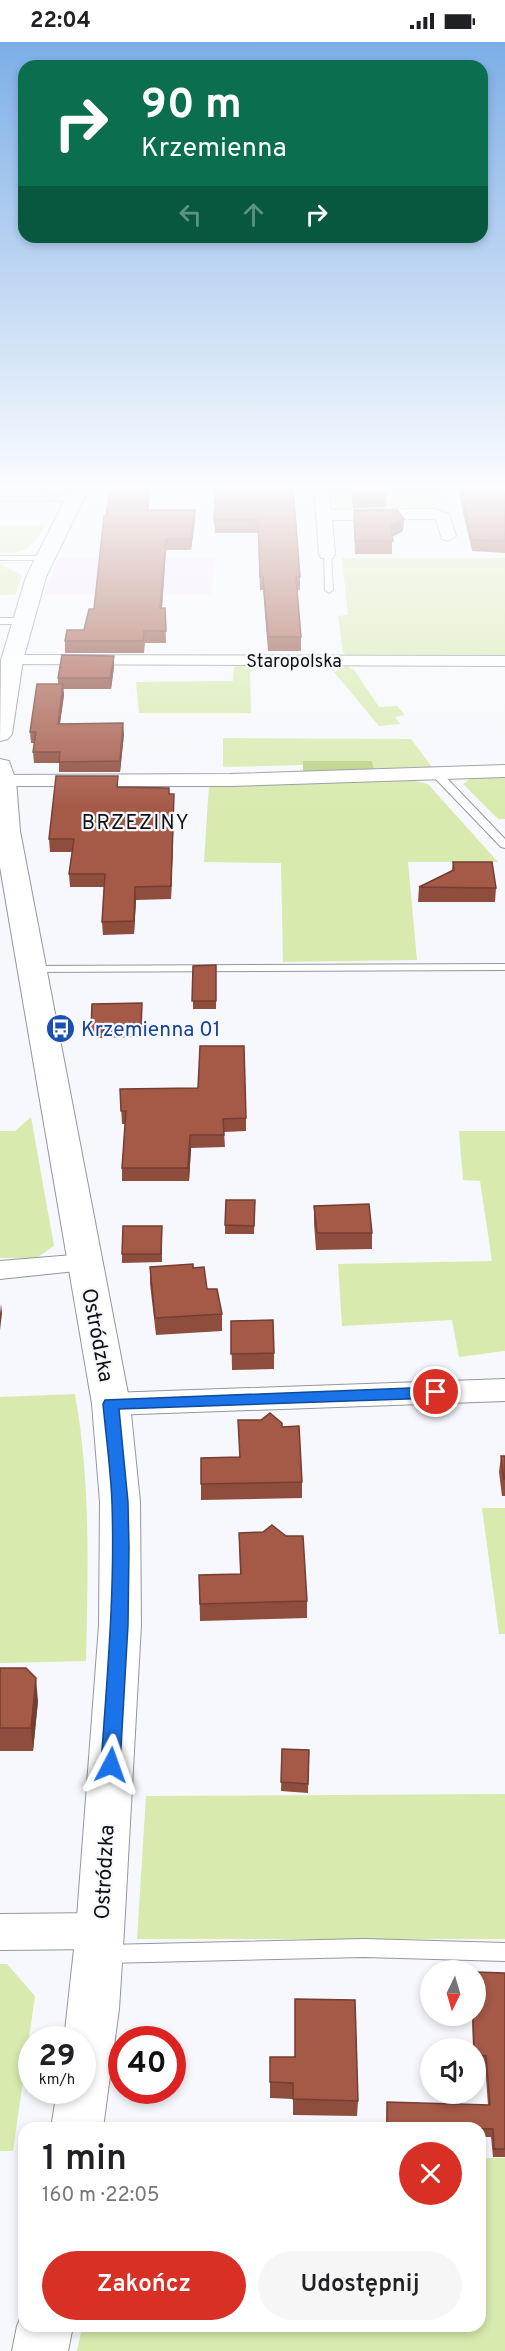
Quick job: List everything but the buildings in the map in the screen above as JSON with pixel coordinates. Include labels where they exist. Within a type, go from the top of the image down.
[{"type":"street","points":[[0,724],[12,660],[30,596]]},
{"type":"street","name":"Staropolska","points":[[12,660],[505,661]]},
{"type":"street","points":[[2,774],[230,780],[434,771],[505,771]]},
{"type":"street","name":"Ostródzka","points":[[2,774],[6,854],[31,969],[111,1404],[120,1502],[120,1603],[99,1943],[91,2026]]},
{"type":"street","points":[[0,1270],[84,1263]]},
{"type":"street","points":[[111,1404],[505,1390]]},
{"type":"street","points":[[0,1932],[99,1943]]},
{"type":"street","name":"Ostródzka","points":[[78,2122],[80,2104]]},
{"type":"street","points":[[40,2351],[44,2332]]},
{"type":"lane","points":[[0,621],[23,621]]},
{"type":"lane","points":[[434,771],[505,845]]},
{"type":"lane","points":[[31,969],[505,967]]},
{"type":"lane","points":[[99,1943],[505,1952]]},
{"type":"green space","points":[[346,596],[505,596],[505,657],[352,657],[343,653],[338,616],[348,615]]},
{"type":"green space","points":[[234,666],[265,666],[250,672],[251,713],[139,713],[136,682],[233,681]]},
{"type":"green space","points":[[347,666],[355,671],[379,707],[397,706],[405,715],[395,717],[400,724],[379,726],[334,672]]},
{"type":"green space","points":[[223,738],[411,739],[432,767],[374,769],[372,761],[303,761],[303,765],[223,767]]},
{"type":"green space","points":[[303,761],[372,761],[374,769],[303,772]]},
{"type":"green space","points":[[472,777],[505,777],[505,819],[498,819],[463,784]]},
{"type":"green space","points":[[402,778],[428,784],[498,862],[408,862],[417,960],[283,962],[281,863],[204,862],[209,784]]},
{"type":"green space","points":[[31,1117],[54,1246],[36,1258],[0,1258],[0,1131],[15,1131]]},
{"type":"green space","points":[[459,1131],[505,1131],[505,1351],[459,1357],[452,1320],[342,1326],[338,1264],[492,1261],[480,1181],[463,1180]]},
{"type":"green space","points":[[75,1394],[86,1494],[88,1561],[86,1661],[0,1663],[0,1397]]},
{"type":"green space","points":[[482,1508],[505,1508],[505,1634],[499,1634]]},
{"type":"green space","points":[[505,1794],[505,1939],[137,1939],[146,1796]]},
{"type":"green space","points":[[0,1964],[7,1964],[35,1996],[31,2026],[18,2026],[20,2104],[13,2151],[0,2151]]},
{"type":"green space","points":[[486,2158],[505,2158],[505,2351],[77,2351],[81,2332],[486,2332]]},
{"type":"place","name":"Krzemienna 01","points":[[60,1029]]},
{"type":"district","name":"BRZEZINY","points":[[136,822]]},
{"type":"route","points":[[111,1765],[120,1625],[121,1548],[120,1502],[111,1404],[436,1392]]}]
